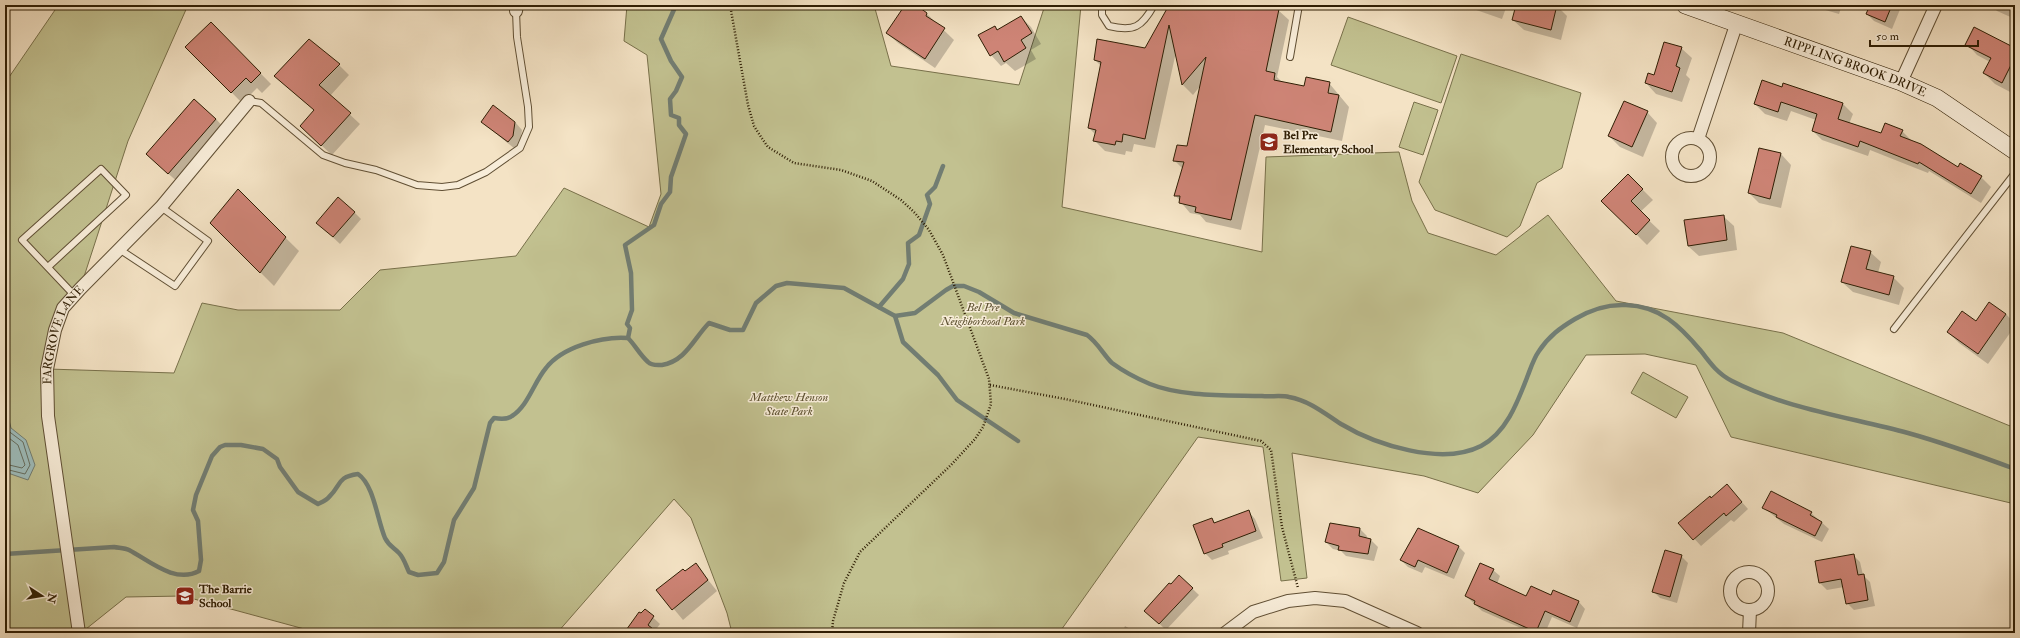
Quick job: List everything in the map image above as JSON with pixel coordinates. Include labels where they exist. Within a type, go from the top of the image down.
[{"type":"street","name":"RIPPLING BROOK DRIVE","points":[[1685,5],[1737,22],[1901,82],[1936,98],[2015,151]]},
{"type":"street","points":[[1901,82],[1936,5]]},
{"type":"street","points":[[1698,139],[1737,22]]},
{"type":"street","name":"FARGROVE LANE","points":[[79,633],[48,416],[48,369],[55,330],[63,308],[74,295],[161,207],[249,101]]},
{"type":"street","points":[[1225,633],[1253,612],[1288,601],[1315,598],[1345,601],[1417,633]]},
{"type":"street","points":[[1749,633],[1750,610]]},
{"type":"lane","points":[[1102,5],[1102,16],[1109,26],[1123,30],[1135,28],[1147,18],[1154,5]]},
{"type":"lane","points":[[1290,57],[1299,5]]},
{"type":"lane","points":[[249,101],[260,104],[323,155],[345,163],[376,170],[417,185],[442,187],[458,185],[486,172],[520,148],[529,127],[528,107],[517,37],[516,8]]},
{"type":"lane","points":[[48,267],[126,195],[101,169],[22,240],[74,295]]},
{"type":"lane","points":[[1894,329],[2015,173]]},
{"type":"lane","points":[[119,249],[175,286],[208,241],[161,207]]},
{"type":"path","points":[[730,5],[748,105],[754,126],[761,138],[768,147],[790,161],[806,166],[841,170],[872,181],[901,200],[915,213],[929,230],[943,255],[990,385],[991,404],[983,427],[975,439],[860,552],[844,583],[833,621],[832,633]]},
{"type":"path","points":[[990,385],[1065,399],[1261,441],[1271,450],[1282,527],[1299,591]]},
{"type":"green space","points":[[54,5],[188,5],[128,141],[80,289],[63,308],[48,369],[174,373],[202,303],[238,310],[340,310],[380,270],[516,256],[564,188],[649,227],[661,194],[647,55],[624,41],[627,5],[874,5],[891,66],[1019,85],[1045,5],[1081,5],[1062,207],[1262,252],[1266,157],[1399,152],[1412,201],[1428,233],[1496,255],[1548,215],[1616,301],[1783,333],[2015,428],[2015,504],[1731,437],[1696,365],[1645,354],[1586,355],[1533,435],[1478,493],[1424,476],[1292,453],[1307,578],[1281,581],[1263,447],[1198,437],[1059,633],[732,633],[727,613],[691,518],[674,499],[557,633],[311,633],[308,630],[183,596],[126,597],[81,633],[5,633],[5,83],[55,10]]},
{"type":"green space","points":[[1348,17],[1457,56],[1441,103],[1331,65]]},
{"type":"green space","points":[[1461,54],[1581,93],[1562,168],[1537,183],[1520,226],[1507,237],[1435,210],[1419,182]]},
{"type":"green space","points":[[1414,102],[1438,110],[1423,155],[1399,147]]},
{"type":"green space","points":[[1643,372],[1688,397],[1676,418],[1631,393]]},
{"type":"water","points":[[5,404],[11,428],[26,440],[35,465],[28,480],[5,472]]},
{"type":"building","points":[[905,5],[916,5],[927,13],[926,16],[945,28],[925,59],[886,33]]},
{"type":"building","name":"Bel Pre Elementary School","points":[[1169,5],[1258,5],[1279,9],[1266,71],[1275,73],[1274,80],[1304,86],[1306,77],[1330,82],[1328,93],[1339,95],[1331,132],[1255,115],[1231,220],[1195,212],[1196,207],[1179,203],[1180,196],[1174,196],[1184,162],[1173,161],[1177,145],[1187,146],[1206,57],[1182,85],[1169,25],[1145,139],[1123,134],[1122,142],[1116,141],[1115,145],[1093,141],[1096,130],[1088,128],[1101,62],[1094,60],[1097,39],[1145,48]]},
{"type":"building","points":[[1516,5],[1557,5],[1551,30],[1512,20]]},
{"type":"building","points":[[1870,5],[1892,5],[1885,22],[1866,14]]},
{"type":"building","points":[[1021,16],[1032,33],[1021,40],[1026,48],[1004,62],[998,51],[990,56],[978,35],[995,26],[997,30]]},
{"type":"building","points":[[211,22],[261,73],[251,83],[246,78],[231,93],[185,47]]},
{"type":"building","points":[[1974,27],[2015,48],[2015,57],[2002,83],[1983,73],[1991,58],[1965,45]]},
{"type":"building","points":[[309,39],[340,64],[319,85],[351,113],[321,146],[300,126],[314,110],[274,76]]},
{"type":"building","points":[[1664,42],[1682,47],[1676,66],[1680,68],[1672,92],[1645,83],[1648,73],[1654,75]]},
{"type":"building","points":[[1762,80],[1782,87],[1783,83],[1843,103],[1838,119],[1881,133],[1885,123],[1903,130],[1900,136],[1921,144],[1958,167],[1960,163],[1982,176],[1971,194],[1919,162],[1918,164],[1860,141],[1858,147],[1812,131],[1817,114],[1781,102],[1778,112],[1754,104]]},
{"type":"building","points":[[194,99],[216,119],[168,174],[146,154]]},
{"type":"building","points":[[1624,101],[1648,111],[1632,147],[1608,136]]},
{"type":"building","points":[[493,105],[515,122],[513,136],[508,142],[481,122]]},
{"type":"building","points":[[1759,148],[1781,153],[1770,199],[1748,193]]},
{"type":"building","points":[[1628,174],[1643,189],[1631,201],[1650,220],[1636,235],[1601,201]]},
{"type":"building","points":[[238,189],[286,237],[260,273],[210,223]]},
{"type":"building","points":[[338,197],[355,212],[333,237],[316,223]]},
{"type":"building","points":[[1724,215],[1727,240],[1688,246],[1684,220]]},
{"type":"building","points":[[1851,246],[1871,251],[1866,269],[1894,276],[1889,295],[1841,282]]},
{"type":"building","points":[[1989,302],[2006,314],[1978,354],[1947,332],[1962,311],[1976,321]]},
{"type":"building","points":[[1727,484],[1742,502],[1726,516],[1724,513],[1693,540],[1678,523]]},
{"type":"building","points":[[1771,491],[1812,512],[1810,515],[1822,522],[1815,536],[1776,517],[1777,515],[1762,508]]},
{"type":"building","points":[[1249,510],[1256,531],[1222,544],[1223,547],[1204,554],[1193,525],[1212,518],[1214,523]]},
{"type":"building","points":[[1330,523],[1360,528],[1359,536],[1371,539],[1368,554],[1338,550],[1339,546],[1325,542]]},
{"type":"building","points":[[1418,528],[1459,546],[1447,573],[1418,560],[1415,567],[1400,560]]},
{"type":"building","points":[[1665,550],[1682,555],[1670,597],[1652,592]]},
{"type":"building","points":[[1854,554],[1858,575],[1864,574],[1868,600],[1846,604],[1841,579],[1819,583],[1815,561]]},
{"type":"building","points":[[696,563],[708,580],[672,610],[656,590],[683,569],[685,571]]},
{"type":"building","points":[[1480,563],[1494,569],[1489,579],[1526,596],[1531,586],[1551,595],[1553,590],[1579,601],[1570,622],[1545,611],[1536,632],[1474,604],[1475,601],[1465,596]]},
{"type":"building","points":[[1179,575],[1193,588],[1159,624],[1144,611],[1169,583],[1171,584]]},
{"type":"building","points":[[645,609],[654,616],[648,625],[658,633],[624,633],[639,612],[641,613]]},
{"type":"waterway","points":[[628,338],[630,328],[627,324],[632,310],[631,273],[625,245],[654,225],[661,204],[670,192],[671,177],[686,134],[679,125],[679,118],[671,115],[670,99],[676,91],[682,77],[671,61],[661,39],[676,5]]},
{"type":"waterway","points":[[879,307],[903,279],[909,264],[908,243],[919,235],[930,204],[927,195],[935,187],[943,166]]},
{"type":"waterway","points":[[5,554],[114,547],[129,550],[163,570],[172,573],[181,575],[199,571],[201,560],[198,521],[193,510],[196,495],[212,456],[220,447],[225,445],[241,445],[263,449],[277,459],[280,467],[298,492],[318,504],[328,498],[343,479],[351,475],[358,474],[368,486],[385,538],[401,555],[409,572],[418,575],[437,573],[444,562],[454,520],[474,488],[490,423],[494,418],[508,418],[518,412],[546,368],[553,361],[562,354],[583,344],[606,339],[628,338],[642,356],[651,364],[662,365],[670,363],[689,348],[709,323],[730,330],[743,330],[756,303],[776,286],[787,283],[844,288],[895,316],[915,313],[953,286],[964,286],[979,292],[1014,313],[1087,335],[1094,341],[1112,363],[1131,375],[1150,384],[1176,391],[1191,393],[1289,397],[1310,404],[1355,432],[1372,439],[1410,450],[1448,454],[1465,452],[1481,446],[1498,433],[1516,405],[1537,354],[1547,341],[1560,329],[1581,316],[1599,308],[1619,305],[1638,306],[1659,313],[1668,319],[1685,333],[1718,372],[1732,381],[1753,391],[1796,406],[1886,427],[1921,437],[2015,469]]},
{"type":"waterway","points":[[895,316],[903,342],[938,375],[957,400],[1018,441]]},
{"type":"place","name":"Bel Pre Elementary School","points":[[1269,142]]},
{"type":"place","name":"The Barrie School","points":[[185,596]]},
{"type":"park label","name":"Bel Pre Neighborhood Park","points":[[983,314]]},
{"type":"park label","name":"Matthew Henson State Park","points":[[789,404]]}]
